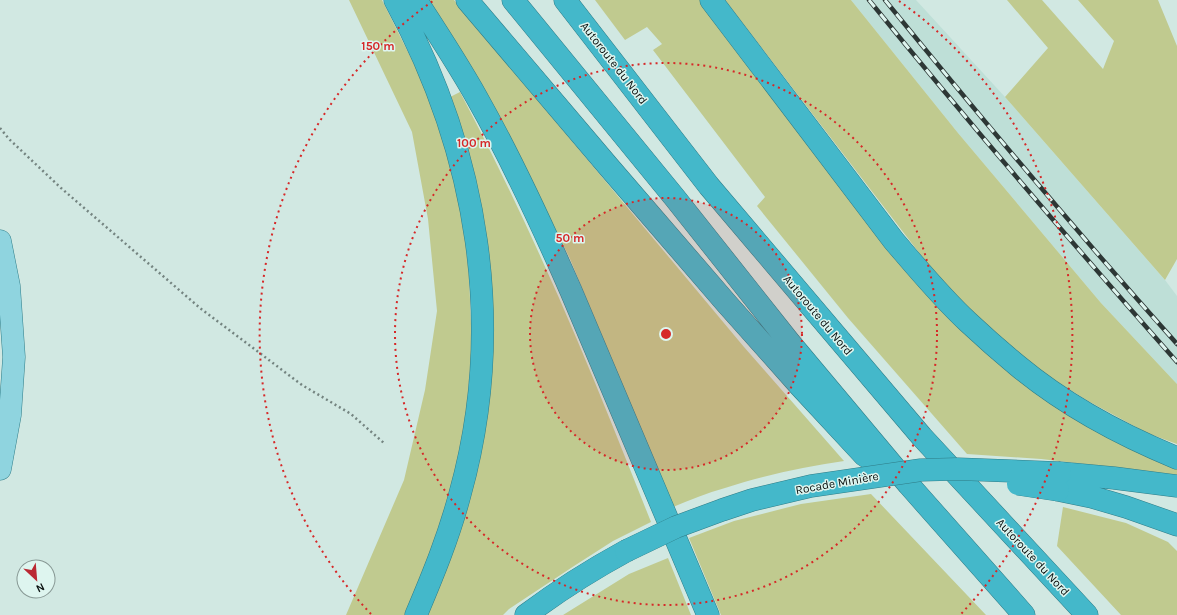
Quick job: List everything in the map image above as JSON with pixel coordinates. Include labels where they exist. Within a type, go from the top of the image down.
[{"type":"highway","points":[[395,0],[425,61],[437,90],[449,122],[460,160],[467,188],[478,254],[483,325],[477,411],[461,493],[440,557],[416,615]]},
{"type":"highway","points":[[416,0],[500,139],[541,224],[571,291],[708,615]]},
{"type":"highway","points":[[467,0],[727,304],[800,386],[864,455],[909,485]]},
{"type":"highway","points":[[513,0],[675,198],[790,343],[909,485],[1024,615]]},
{"type":"highway","name":"Autoroute du Nord","points":[[565,0],[708,186],[927,443],[1086,615]]},
{"type":"highway","points":[[711,0],[894,241],[923,275],[967,321],[1018,366],[1041,384],[1070,403],[1148,447],[1177,458]]},
{"type":"highway","name":"Rocade Minière","points":[[526,615],[596,567],[676,527],[730,508],[783,492],[843,481],[921,470],[958,469],[1059,482],[1114,478],[1177,486]]},
{"type":"highway","points":[[1059,482],[1092,497],[1177,524]]},
{"type":"main road","points":[[0,241],[9,286],[14,357],[10,415],[0,469]]},
{"type":"path","points":[[0,128],[9,139],[61,188],[200,308],[302,385],[351,414],[385,444]]},
{"type":"shaded area","points":[[851,0],[916,0],[1005,97],[1165,280],[1177,296],[1177,384],[1101,303],[958,133]]},
{"type":"green space","points":[[349,0],[382,0],[421,78],[440,125],[463,217],[469,275],[472,348],[464,437],[447,510],[406,615],[346,615],[404,480],[425,390],[437,311],[428,219],[412,132]]},
{"type":"green space","points":[[428,0],[454,0],[744,347],[844,461],[754,479],[712,492],[673,507],[570,259],[531,179]]},
{"type":"green space","points":[[595,0],[701,0],[958,323],[1177,466],[1177,475],[1041,459],[967,454],[848,318],[757,206],[765,197],[653,50],[662,44],[647,27],[625,40]]},
{"type":"green space","points":[[725,0],[851,0],[958,133],[1101,303],[1177,384],[1177,444],[1147,433],[1088,401],[1024,361],[974,316],[930,267]]},
{"type":"green space","points":[[1007,0],[1042,0],[1103,69],[1114,41],[1078,0],[1158,0],[1177,46],[1177,259],[1165,280],[1005,97],[1048,48]]},
{"type":"green space","points":[[460,92],[522,216],[578,342],[651,522],[613,541],[509,609],[503,615],[426,615],[458,538],[479,465],[490,370],[448,98]]},
{"type":"green space","points":[[871,494],[986,615],[721,615],[689,538],[734,521],[801,504]]},
{"type":"green space","points":[[1063,507],[1126,523],[1168,542],[1177,551],[1177,615],[1121,615],[1057,546]]},
{"type":"green space","points":[[668,558],[691,615],[563,615],[629,574]]},
{"type":"railway","points":[[869,0],[1021,182],[1177,362]]},
{"type":"railway","points":[[885,0],[1029,174],[1177,344]]}]
